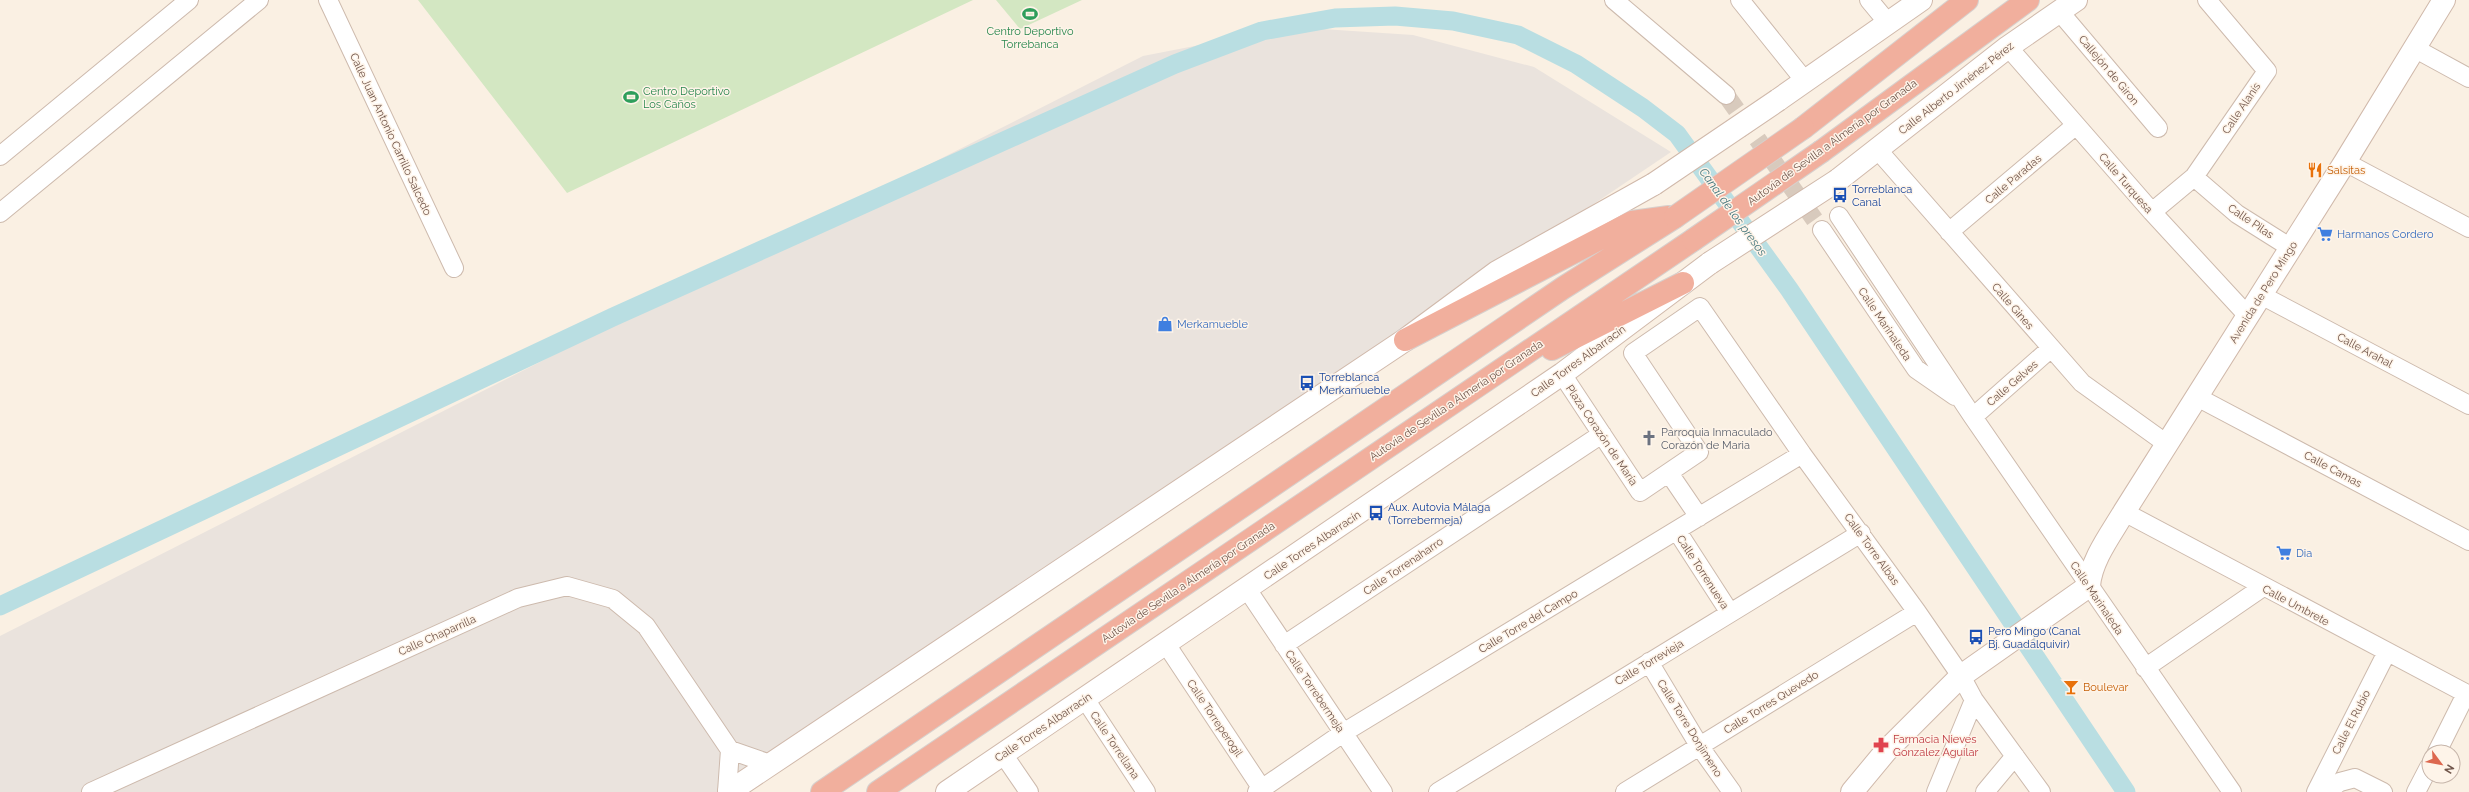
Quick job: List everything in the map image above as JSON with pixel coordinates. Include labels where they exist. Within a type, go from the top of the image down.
[{"type":"highway","points":[[822,792],[1557,293],[1675,216],[1803,128],[1967,0]]},
{"type":"highway","name":"Autovía de Sevilla a Almería por Granada","points":[[878,792],[1693,240],[1822,151],[2028,0]]},
{"type":"highway","points":[[1405,340],[1632,222],[1675,216]]},
{"type":"highway","points":[[1474,388],[1684,283]]},
{"type":"street","points":[[0,156],[189,0]]},
{"type":"street","points":[[0,213],[259,0]]},
{"type":"street","name":"Calle Juan Antonio Carrillo Salcedo","points":[[328,0],[454,268]]},
{"type":"street","points":[[1614,0],[1726,95]]},
{"type":"street","points":[[1740,0],[1805,81]]},
{"type":"street","points":[[1869,0],[1888,23]]},
{"type":"street","points":[[728,792],[1405,340],[1497,272],[1654,184],[1921,0]]},
{"type":"street","name":"Calle Alanís","points":[[2152,212],[2194,177],[2266,71],[2206,0]]},
{"type":"street","name":"Avenida de Pero Mingo","points":[[2089,586],[2090,577],[2107,540],[2345,162],[2444,0]]},
{"type":"street","name":"Calle Alberto Jiménez Pérez","points":[[1710,263],[1838,180],[2008,47],[2068,6]]},
{"type":"street","name":"Callejón de Giron","points":[[2068,6],[2158,128]]},
{"type":"street","name":"Calle Turquesa","points":[[2008,47],[2152,212],[2248,316]]},
{"type":"street","points":[[2414,48],[2469,78]]},
{"type":"street","name":"Calle Paradas","points":[[1949,232],[2076,125]]},
{"type":"street","name":"Calle Gines","points":[[1877,149],[2050,349],[2082,383],[2167,444]]},
{"type":"street","points":[[2345,162],[2469,228]]},
{"type":"street","name":"Calle Pilas","points":[[2194,177],[2237,214],[2291,248]]},
{"type":"street","name":"Calle Marinaleda","points":[[1839,216],[1968,410],[2232,792]]},
{"type":"street","name":"Calle Marinaleda","points":[[1822,230],[1916,369],[1968,410]]},
{"type":"street","name":"Calle Torres Albarracín","points":[[947,792],[1562,374],[1710,263]]},
{"type":"street","name":"Calle Arahal","points":[[2261,295],[2469,405]]},
{"type":"street","name":"Plaza Corazón de María","points":[[1562,374],[1640,492],[1698,452],[1633,353],[1700,307]]},
{"type":"street","name":"Calle Torre Albas","points":[[1700,307],[1802,454],[1861,533],[1917,612],[1961,676],[1974,700],[2041,792]]},
{"type":"street","name":"Calle Gelves","points":[[1968,410],[2050,349]]},
{"type":"street","name":"Calle Camas","points":[[2197,397],[2469,541]]},
{"type":"street","name":"Calle Torrenaharro","points":[[1284,645],[1602,434]]},
{"type":"street","name":"Calle Torre del Campo","points":[[1261,791],[1343,733],[1802,454]]},
{"type":"street","points":[[1669,473],[1699,517]]},
{"type":"street","name":"Calle Umbrete","points":[[2124,512],[2263,588],[2468,695]]},
{"type":"street","name":"Calle Torrenueva","points":[[1677,531],[1730,613]]},
{"type":"street","name":"Calle Torrevieja","points":[[1438,792],[1861,533]]},
{"type":"street","name":"Calle Chaparrilla","points":[[91,792],[518,598],[567,586],[613,599],[646,626],[730,750]]},
{"type":"street","points":[[1852,792],[1886,751],[1961,676],[2089,586]]},
{"type":"street","points":[[2145,668],[2263,588]]},
{"type":"street","name":"Calle Torrebermeja","points":[[1247,589],[1383,792]]},
{"type":"street","name":"Calle Torres Quevedo","points":[[1625,792],[1917,612]]},
{"type":"street","name":"Calle Torreperogil","points":[[1166,644],[1261,791]]},
{"type":"street","name":"Calle El Rubio","points":[[2316,792],[2387,652]]},
{"type":"street","name":"Calle Torre Donjimeno","points":[[1650,662],[1700,747],[1732,792]]},
{"type":"street","points":[[2440,744],[2468,695]]},
{"type":"street","name":"Calle Torrellana","points":[[1085,699],[1146,792]]},
{"type":"street","points":[[1936,792],[1974,700]]},
{"type":"street","points":[[728,792],[730,750],[770,764]]},
{"type":"street","points":[[1003,754],[1029,792]]},
{"type":"street","points":[[1985,792],[2015,756]]},
{"type":"street","points":[[2326,792],[2340,782],[2355,778],[2383,792]]},
{"type":"street","points":[[2416,792],[2421,782]]},
{"type":"shaded area","points":[[1292,27],[1413,35],[1534,67],[1671,152],[720,792],[0,792],[0,636],[1143,56]]},
{"type":"green space","name":"Centro Deportivo Los Caños","points":[[418,0],[973,0],[567,193]]},
{"type":"green space","name":"Centro Deportivo Torrebanca","points":[[996,0],[1082,0],[1020,29]]},
{"type":"waterway","name":"Canal de los presos","points":[[0,606],[613,317],[1175,64],[1262,31],[1335,18],[1395,16],[1453,21],[1518,35],[1576,64],[1643,108],[1677,134],[1789,289],[2126,792]]},
{"type":"tunnel","points":[[1726,95],[1822,230]]},
{"type":"place","name":"Centro Deportivo Torrebanca","points":[[1030,14]]},
{"type":"place","name":"Centro Deportivo Los Caños","points":[[631,97]]},
{"type":"place","name":"Salsitas","points":[[2315,170]]},
{"type":"place","name":"Torreblanca Canal","points":[[1840,195]]},
{"type":"place","name":"Harmanos Cordero","points":[[2325,234]]},
{"type":"place","name":"Merkamueble","points":[[1165,324]]},
{"type":"place","name":"Torreblanca Merkamueble","points":[[1307,383]]},
{"type":"place","name":"Parroquia Inmaculado Corazón de Maria","points":[[1649,438]]},
{"type":"place","name":"Aux. Autovia Málaga (Torrebermeja)","points":[[1376,513]]},
{"type":"place","name":"Dia","points":[[2284,553]]},
{"type":"place","name":"Pero Mingo (Canal Bj. Guadalquivir)","points":[[1976,637]]},
{"type":"place","name":"Boulevar","points":[[2071,687]]},
{"type":"place","name":"Farmacia Nieves Gonzalez Aguilar","points":[[1881,745]]}]
